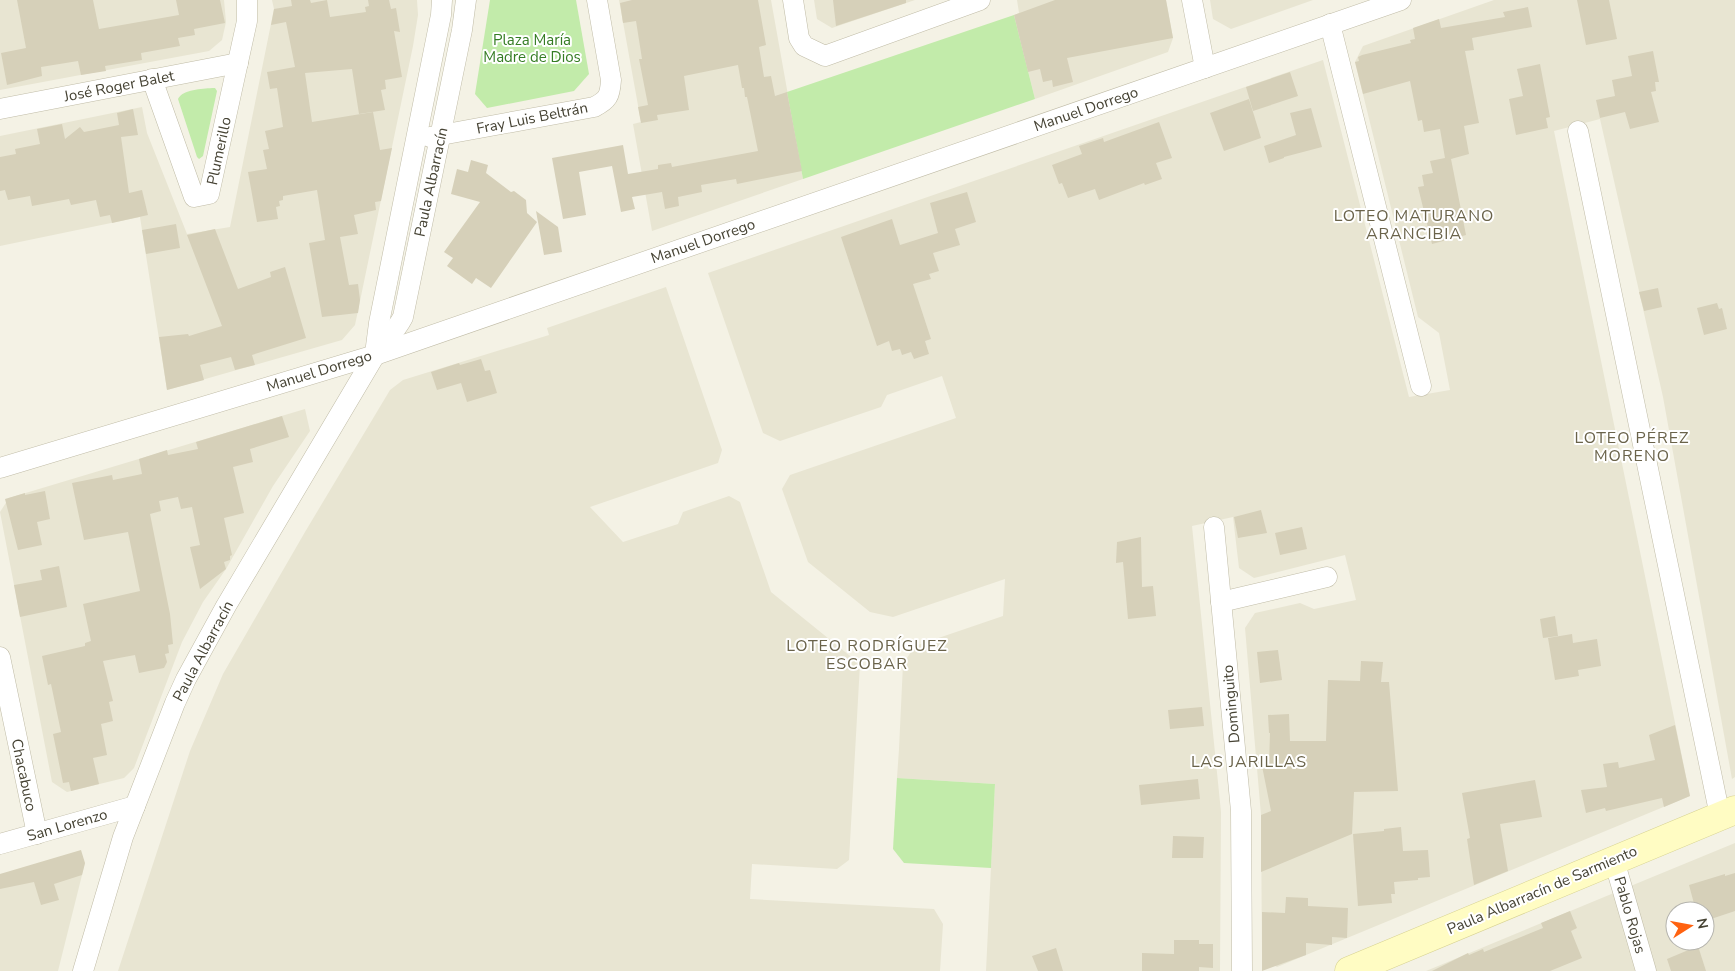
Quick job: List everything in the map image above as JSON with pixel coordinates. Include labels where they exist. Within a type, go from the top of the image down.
[{"type":"main road","name":"Paula Albarracín de Sarmiento","points":[[1349,971],[1727,813]]},
{"type":"street","name":"Plumerillo","points":[[152,79],[194,197],[210,194],[247,20],[247,0]]},
{"type":"street","name":"Paula Albarracín","points":[[375,355],[379,323],[441,15],[442,0]]},
{"type":"street","name":"Paula Albarracín","points":[[83,971],[112,870],[135,806],[175,703],[195,662],[375,355],[395,331],[403,317],[462,30],[466,0]]},
{"type":"street","name":"Fray Luis Beltrán","points":[[416,139],[594,107],[605,102],[610,93],[611,80],[597,0]]},
{"type":"street","points":[[793,0],[799,38],[804,46],[825,56],[980,0]]},
{"type":"street","points":[[1192,0],[1205,68]]},
{"type":"street","name":"Manuel Dorrego","points":[[0,468],[375,355],[1391,2]]},
{"type":"street","points":[[1330,24],[1421,386]]},
{"type":"street","name":"José Roger Balet","points":[[0,110],[238,63]]},
{"type":"street","points":[[1578,131],[1727,813]]},
{"type":"street","name":"Dominguito","points":[[1214,526],[1241,811],[1242,971]]},
{"type":"street","points":[[1221,602],[1328,577]]},
{"type":"street","name":"Chacabuco","points":[[0,657],[37,834]]},
{"type":"street","name":"San Lorenzo","points":[[0,844],[135,806]]},
{"type":"street","name":"Pablo Rojas","points":[[1614,860],[1646,971]]},
{"type":"shaded area","points":[[0,0],[224,0],[226,22],[222,40],[209,51],[0,90]]},
{"type":"shaded area","points":[[272,0],[417,0],[418,15],[413,46],[355,325],[342,340],[167,390],[140,217],[0,246],[0,136],[142,107],[147,133],[187,234],[230,227],[274,9]]},
{"type":"shaded area","points":[[619,0],[771,0],[803,179],[652,231],[633,124],[641,122]]},
{"type":"shaded area","points":[[814,0],[915,0],[832,28],[817,19]]},
{"type":"shaded area","points":[[1017,0],[1166,0],[1173,38],[1168,52],[1035,99],[1014,15],[1019,13]]},
{"type":"shaded area","points":[[1210,0],[1313,0],[1231,29],[1213,19]]},
{"type":"shaded area","points":[[1494,0],[1735,0],[1735,777],[1732,779],[1663,397],[1600,119],[1554,131],[1690,796],[1277,967],[1262,957],[1261,815],[1245,628],[1255,613],[1300,603],[1314,609],[1356,600],[1345,555],[1254,578],[1239,568],[1233,517],[1192,526],[1221,812],[1220,971],[986,971],[995,784],[897,778],[903,664],[915,646],[1003,616],[1005,579],[893,617],[870,612],[808,562],[782,489],[790,475],[956,418],[942,376],[887,395],[881,407],[780,441],[763,433],[708,273],[1323,60],[1409,397],[1450,390],[1439,333],[1418,317],[1355,62],[1363,46]]},
{"type":"shaded area","points":[[666,287],[722,450],[718,463],[590,507],[623,542],[678,524],[683,512],[729,496],[740,502],[771,592],[860,664],[849,860],[837,869],[752,864],[750,899],[934,909],[943,924],[940,971],[118,971],[190,751],[223,674],[390,390],[403,380],[549,335],[547,328]]},
{"type":"shaded area","points":[[305,409],[310,431],[273,486],[226,569],[203,602],[182,642],[134,768],[124,778],[67,792],[52,782],[0,512],[9,498]]},
{"type":"shaded area","points":[[1735,843],[1735,971],[1426,971]]},
{"type":"shaded area","points":[[85,863],[58,971],[0,971],[0,874]]},
{"type":"green space","name":"Plaza María Madre de Dios","points":[[490,0],[576,0],[589,74],[574,91],[487,108],[475,94]]},
{"type":"green space","points":[[1014,15],[1035,99],[803,179],[787,92]]},
{"type":"green space","points":[[215,88],[217,91],[203,156],[199,159],[178,99],[188,91]]},
{"type":"green space","points":[[897,778],[995,784],[991,868],[904,863],[893,849]]},
{"type":"building","points":[[17,0],[93,0],[99,29],[179,15],[176,0],[220,0],[225,23],[194,29],[195,35],[178,38],[180,46],[141,53],[142,60],[105,66],[106,71],[81,75],[78,61],[41,67],[42,76],[7,85],[1,53],[26,48]]},
{"type":"building","points":[[291,0],[310,0],[311,3],[327,0],[330,17],[366,12],[365,7],[369,6],[368,0],[389,0],[391,9],[396,8],[400,32],[394,31],[402,77],[385,80],[386,89],[381,90],[385,110],[359,114],[352,69],[305,73],[312,122],[373,112],[380,150],[392,148],[381,201],[375,202],[376,210],[354,215],[358,234],[340,237],[349,285],[358,284],[360,300],[358,313],[322,317],[309,243],[325,240],[317,190],[283,196],[283,200],[279,201],[280,206],[276,207],[278,219],[257,222],[248,172],[267,169],[263,150],[269,149],[265,131],[283,127],[277,88],[270,89],[267,72],[295,67],[286,22],[271,25],[274,9],[292,6]]},
{"type":"building","points":[[632,0],[758,0],[766,45],[759,47],[764,77],[771,76],[775,96],[787,92],[802,171],[737,184],[736,179],[701,185],[702,192],[678,197],[679,206],[665,209],[662,192],[632,197],[635,209],[621,212],[612,166],[579,172],[586,215],[563,219],[552,158],[623,145],[628,174],[658,169],[658,165],[671,163],[672,167],[758,151],[747,97],[745,97],[744,88],[742,88],[738,65],[684,76],[689,110],[657,115],[658,120],[641,123],[638,107],[648,105],[639,59],[642,59],[636,21],[623,23],[620,3]]},
{"type":"building","points":[[833,0],[906,0],[906,3],[836,26]]},
{"type":"building","points":[[1055,0],[1166,0],[1173,38],[1067,58],[1073,82],[1053,87],[1052,80],[1043,82],[1040,69],[1028,72],[1014,15]]},
{"type":"building","points":[[1577,0],[1609,0],[1617,39],[1586,45]]},
{"type":"building","points":[[1528,7],[1532,27],[1472,38],[1474,50],[1465,51],[1479,123],[1464,126],[1469,154],[1451,159],[1466,235],[1432,244],[1418,187],[1424,186],[1422,175],[1433,173],[1430,161],[1445,158],[1440,129],[1424,132],[1422,120],[1418,121],[1410,81],[1363,94],[1355,62],[1359,61],[1358,57],[1362,55],[1411,43],[1410,40],[1415,39],[1413,28],[1439,19],[1441,28],[1505,17],[1503,12]]},
{"type":"building","points":[[1653,51],[1659,82],[1655,82],[1656,91],[1651,92],[1659,122],[1630,129],[1625,112],[1600,118],[1596,100],[1615,96],[1612,80],[1632,76],[1628,56]]},
{"type":"building","points":[[1540,64],[1550,117],[1546,118],[1548,128],[1516,135],[1509,99],[1523,96],[1517,69]]},
{"type":"building","points":[[1290,72],[1298,96],[1253,111],[1246,87]]},
{"type":"building","points":[[1249,99],[1261,138],[1224,151],[1210,113]]},
{"type":"building","points":[[1311,108],[1322,147],[1269,163],[1264,146],[1296,135],[1290,113]]},
{"type":"building","points":[[133,109],[138,135],[121,137],[129,193],[142,190],[148,215],[112,223],[110,215],[100,217],[96,200],[71,205],[69,199],[32,206],[30,196],[8,200],[5,190],[0,191],[0,157],[16,154],[15,149],[40,144],[37,129],[62,124],[65,139],[80,127],[84,132],[119,125],[117,113]]},
{"type":"building","points":[[1159,122],[1172,158],[1156,163],[1162,179],[1145,185],[1144,183],[1099,200],[1095,189],[1068,198],[1062,183],[1059,184],[1052,165],[1082,154],[1079,146],[1103,138],[1104,142]]},
{"type":"building","points":[[471,160],[488,165],[486,173],[511,192],[514,191],[526,200],[527,213],[537,222],[491,288],[476,278],[472,284],[447,266],[453,258],[444,252],[480,202],[451,194],[457,169],[468,172]]},
{"type":"building","points":[[967,192],[976,222],[955,229],[960,245],[933,253],[939,271],[929,274],[931,279],[913,284],[931,339],[925,341],[929,354],[914,359],[911,352],[902,355],[900,349],[892,351],[889,341],[877,346],[841,237],[892,219],[900,245],[938,233],[930,203]]},
{"type":"building","points":[[536,211],[558,227],[562,252],[544,255]]},
{"type":"building","points":[[176,224],[180,248],[146,254],[142,230]]},
{"type":"building","points":[[215,229],[238,289],[271,277],[270,272],[285,267],[306,338],[252,355],[255,365],[235,370],[231,357],[200,365],[204,380],[167,390],[159,337],[188,334],[189,336],[222,326],[187,235]]},
{"type":"building","points":[[1658,288],[1662,307],[1644,311],[1639,292]]},
{"type":"building","points":[[1717,303],[1719,309],[1722,308],[1727,329],[1704,335],[1697,308]]},
{"type":"building","points":[[481,359],[485,371],[490,370],[497,393],[467,402],[461,383],[437,390],[431,372],[459,363],[460,365]]},
{"type":"building","points":[[282,416],[289,437],[250,449],[253,462],[233,467],[244,513],[224,518],[232,555],[230,560],[224,562],[226,569],[200,589],[190,547],[200,545],[192,507],[181,509],[178,497],[159,501],[161,511],[150,514],[170,614],[173,644],[168,645],[169,653],[165,654],[167,662],[164,668],[139,673],[135,655],[103,661],[113,701],[109,702],[113,721],[101,724],[107,755],[93,758],[99,784],[71,791],[69,782],[63,783],[53,734],[61,732],[51,684],[48,685],[42,656],[85,646],[85,643],[91,641],[83,604],[140,591],[128,532],[84,540],[72,483],[112,475],[113,480],[142,474],[139,459],[167,450],[168,455],[198,449],[196,442]]},
{"type":"building","points":[[45,491],[50,519],[37,522],[42,545],[18,550],[5,499],[25,493],[25,495]]},
{"type":"building","points":[[1261,510],[1267,533],[1238,538],[1234,517]]},
{"type":"building","points":[[1302,527],[1307,549],[1280,555],[1275,533]]},
{"type":"building","points":[[1141,537],[1142,587],[1153,586],[1156,616],[1128,619],[1123,562],[1116,563],[1117,542]]},
{"type":"building","points":[[59,566],[67,607],[20,617],[14,585],[42,580],[40,570]]},
{"type":"building","points":[[1555,616],[1558,636],[1543,638],[1540,619]]},
{"type":"building","points":[[1572,634],[1573,643],[1597,639],[1601,666],[1578,670],[1579,676],[1555,680],[1548,638]]},
{"type":"building","points":[[1278,650],[1282,680],[1260,683],[1257,652]]},
{"type":"building","points":[[1361,661],[1383,662],[1381,682],[1389,682],[1398,791],[1354,792],[1352,834],[1261,872],[1261,815],[1271,811],[1262,766],[1269,765],[1270,733],[1268,715],[1289,714],[1290,741],[1326,741],[1328,680],[1360,681]]},
{"type":"building","points":[[1202,707],[1204,726],[1170,729],[1168,710]]},
{"type":"building","points":[[1675,725],[1690,796],[1664,807],[1662,798],[1606,811],[1605,808],[1586,813],[1581,790],[1607,787],[1603,764],[1618,762],[1619,768],[1655,760],[1649,735]]},
{"type":"building","points":[[1198,779],[1200,799],[1141,805],[1139,785]]},
{"type":"building","points":[[1535,780],[1542,817],[1500,824],[1508,871],[1474,885],[1467,839],[1470,838],[1462,793]]},
{"type":"building","points":[[1401,827],[1403,851],[1428,850],[1430,877],[1394,882],[1395,894],[1391,894],[1392,903],[1358,906],[1353,834],[1384,831],[1384,829]]},
{"type":"building","points":[[1173,836],[1204,837],[1203,858],[1172,858]]},
{"type":"building","points":[[81,850],[85,863],[82,875],[54,884],[59,900],[41,905],[34,882],[0,889],[0,874]]},
{"type":"building","points":[[1735,873],[1735,911],[1715,918],[1715,901],[1693,901],[1689,885],[1725,874],[1725,876]]},
{"type":"building","points":[[1286,897],[1308,898],[1308,906],[1348,908],[1347,938],[1332,937],[1332,945],[1306,943],[1306,955],[1262,971],[1262,912],[1285,913]]},
{"type":"building","points":[[1570,911],[1577,928],[1571,931],[1582,958],[1550,971],[1432,971],[1468,953],[1469,955],[1483,949],[1484,952],[1543,928],[1541,923]]},
{"type":"building","points":[[1174,940],[1199,940],[1199,944],[1213,944],[1213,968],[1199,967],[1199,971],[1142,971],[1142,953],[1174,954]]},
{"type":"building","points":[[1056,948],[1063,971],[1038,971],[1032,956]]},
{"type":"building","points":[[1686,951],[1700,951],[1706,971],[1671,971],[1667,959]]},
{"type":"district","name":"LOTEO MATURANO ARANCIBIA","points":[[1414,224]]},
{"type":"district","name":"LOTEO PÉREZ MORENO","points":[[1632,446]]},
{"type":"district","name":"LOTEO RODRÍGUEZ ESCOBAR","points":[[867,654]]},
{"type":"district","name":"LAS JARILLAS","points":[[1249,761]]}]
